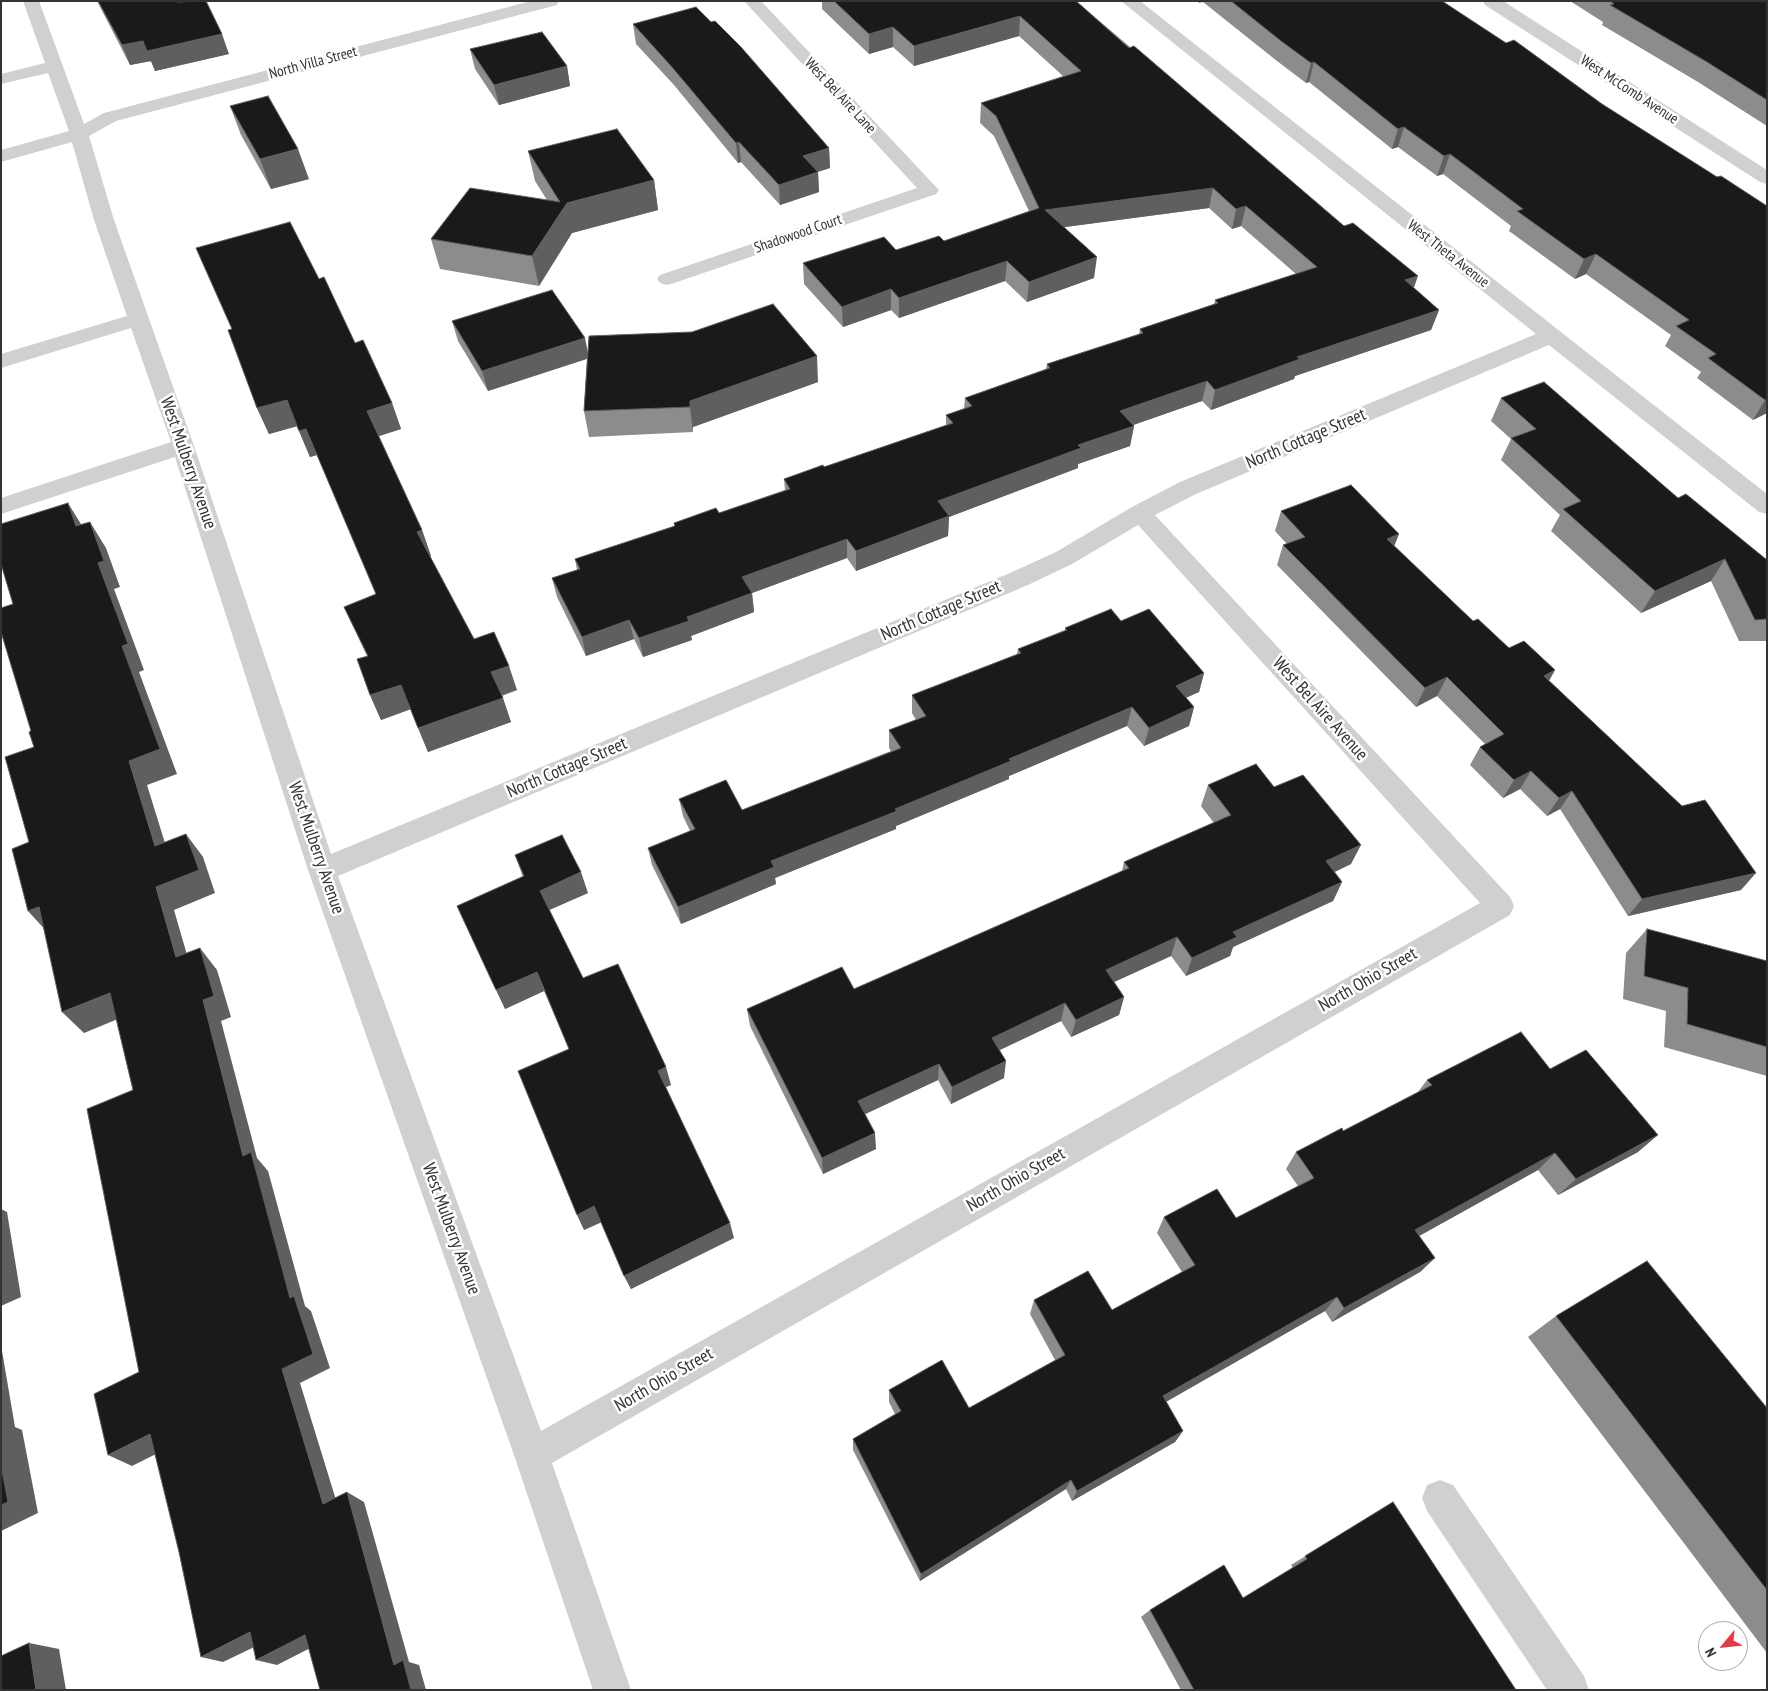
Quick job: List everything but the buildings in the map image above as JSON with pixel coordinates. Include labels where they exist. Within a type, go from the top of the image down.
[{"type":"street","name":"West Mulberry Avenue","points":[[32,1],[79,134],[104,220],[182,446],[322,870],[532,1455],[612,1690]]},
{"type":"street","name":"North Villa Street","points":[[1,156],[79,134],[110,117],[551,1]]},
{"type":"street","name":"West Bel Aire Lane","points":[[752,1],[928,190]]},
{"type":"street","name":"West Theta Avenue","points":[[1129,1],[1767,506]]},
{"type":"street","name":"West McComb Avenue","points":[[1491,1],[1767,178]]},
{"type":"street","points":[[1,79],[54,66]]},
{"type":"street","name":"Shadowood Court","points":[[667,279],[928,190]]},
{"type":"street","points":[[1,361],[138,319]]},
{"type":"street","name":"North Cottage Street","points":[[322,870],[1019,578],[1087,546],[1140,513],[1188,488],[1551,336]]},
{"type":"street","points":[[1,506],[182,446]]},
{"type":"street","name":"West Bel Aire Avenue","points":[[1140,513],[1500,906]]},
{"type":"street","name":"North Ohio Street","points":[[532,1455],[1500,906]]},
{"type":"street","points":[[1440,1498],[1570,1690]]}]
